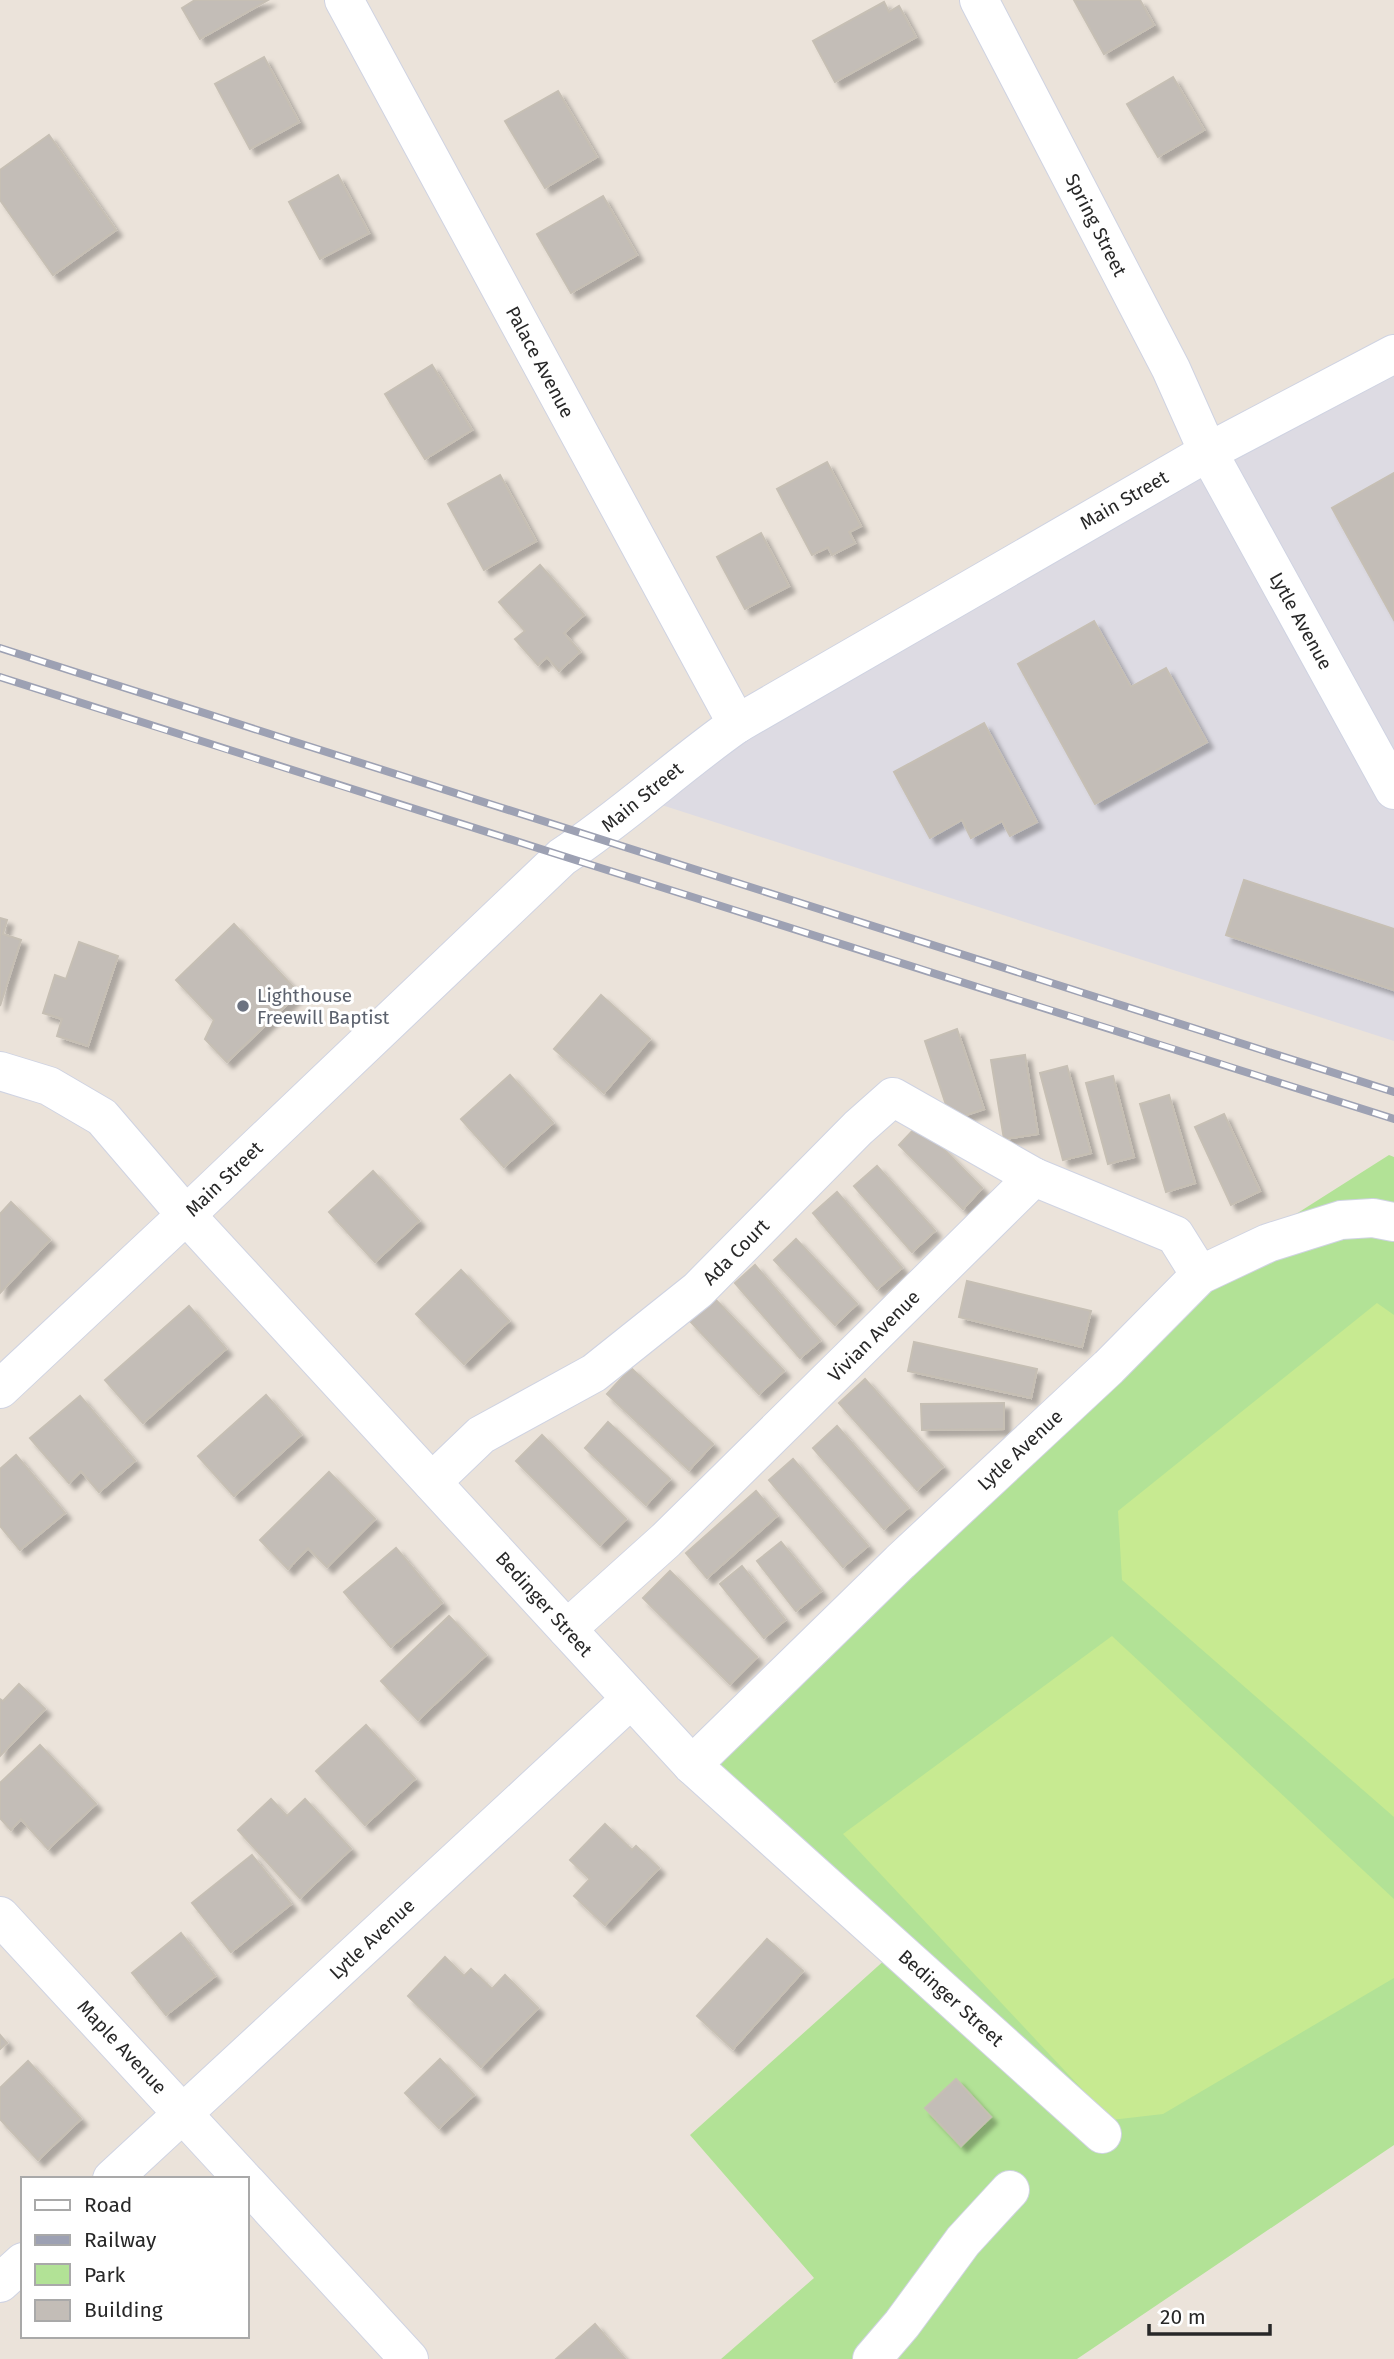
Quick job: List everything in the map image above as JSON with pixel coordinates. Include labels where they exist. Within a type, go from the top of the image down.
[{"type":"street","name":"Palace Avenue","points":[[344,0],[737,724]]},
{"type":"street","name":"Spring Street","points":[[979,0],[1171,369],[1208,452]]},
{"type":"street","name":"Main Street","points":[[0,1389],[187,1215],[562,857],[592,837],[694,754],[737,724],[1208,452],[1394,354]]},
{"type":"street","name":"Lytle Avenue","points":[[1208,452],[1394,790]]},
{"type":"street","name":"Bedinger Street","points":[[0,1071],[49,1086],[102,1117],[187,1215],[692,1765],[1102,2134]]},
{"type":"street","name":"Ada Court","points":[[432,1482],[481,1435],[594,1373],[698,1290],[858,1128],[893,1097],[1034,1177]]},
{"type":"street","points":[[1034,1177],[1175,1234],[1200,1275]]},
{"type":"street","name":"Vivian Avenue","points":[[567,1629],[666,1540],[1034,1177]]},
{"type":"street","name":"Lytle Avenue","points":[[692,1765],[900,1562],[1109,1367],[1200,1275],[1268,1243],[1341,1220],[1373,1218],[1394,1222]]},
{"type":"street","name":"Lytle Avenue","points":[[115,2177],[631,1699]]},
{"type":"street","name":"Maple Avenue","points":[[0,1916],[241,2177]]},
{"type":"street","points":[[248,2184],[409,2359]]},
{"type":"street","points":[[872,2359],[902,2324],[963,2241],[1010,2190]]},
{"type":"street","points":[[0,2283],[21,2264]]},
{"type":"shaded area","points":[[1394,354],[1394,1041],[640,798]]},
{"type":"green space","points":[[1389,1155],[1394,1157],[1394,2145],[1077,2359],[721,2359],[814,2278],[690,2135],[897,1949],[692,1765],[1200,1275]]},
{"type":"green space","points":[[1377,1303],[1394,1315],[1394,1817],[1122,1580],[1118,1511]]},
{"type":"green space","points":[[1112,1636],[1394,1899],[1394,1978],[1163,2114],[1111,2120],[843,1834]]},
{"type":"building","points":[[195,0],[268,0],[200,39],[182,8]]},
{"type":"building","points":[[1074,0],[1140,0],[1154,25],[1104,54]]},
{"type":"building","points":[[884,2],[889,12],[899,6],[916,37],[835,82],[813,41]]},
{"type":"building","points":[[264,57],[299,122],[250,149],[215,84]]},
{"type":"building","points":[[1173,77],[1204,130],[1158,157],[1127,104]]},
{"type":"building","points":[[558,91],[597,157],[545,188],[505,121]]},
{"type":"building","points":[[49,135],[116,230],[53,275],[0,200],[0,170]]},
{"type":"building","points":[[338,175],[369,233],[320,259],[289,202]]},
{"type":"building","points":[[603,196],[637,255],[571,293],[537,234]]},
{"type":"building","points":[[432,365],[472,430],[425,459],[385,394]]},
{"type":"building","points":[[827,462],[861,526],[849,532],[855,543],[832,555],[828,547],[812,555],[777,489]]},
{"type":"building","points":[[1394,473],[1394,620],[1332,508]]},
{"type":"building","points":[[500,475],[536,541],[484,570],[448,504]]},
{"type":"building","points":[[761,533],[789,586],[745,609],[717,557]]},
{"type":"building","points":[[540,565],[584,615],[564,633],[580,652],[559,671],[547,657],[538,665],[515,639],[525,631],[499,602]]},
{"type":"building","points":[[1094,621],[1131,687],[1166,668],[1207,742],[1095,804],[1018,664]]},
{"type":"building","points":[[984,723],[1037,822],[1010,836],[1002,821],[971,838],[962,820],[930,838],[894,772]]},
{"type":"building","points":[[1244,880],[1394,929],[1394,990],[1226,935]]},
{"type":"building","points":[[0,918],[7,920],[3,934],[21,940],[0,1006]]},
{"type":"building","name":"Lighthouse Freewill Baptist","points":[[234,924],[299,993],[227,1062],[205,1039],[214,1020],[176,980]]},
{"type":"building","points":[[79,942],[118,956],[88,1046],[57,1036],[62,1019],[43,1013],[55,975],[66,979]]},
{"type":"building","points":[[601,995],[650,1039],[604,1093],[554,1049]]},
{"type":"building","points":[[957,1029],[984,1109],[951,1120],[925,1041]]},
{"type":"building","points":[[1025,1055],[1038,1134],[1004,1139],[991,1060]]},
{"type":"building","points":[[1067,1066],[1091,1153],[1063,1160],[1040,1073]]},
{"type":"building","points":[[510,1075],[553,1123],[504,1167],[461,1119]]},
{"type":"building","points":[[1113,1076],[1134,1157],[1108,1164],[1086,1083]]},
{"type":"building","points":[[1169,1095],[1195,1183],[1166,1192],[1140,1104]]},
{"type":"building","points":[[1224,1114],[1260,1191],[1231,1205],[1195,1127]]},
{"type":"building","points":[[919,1124],[982,1188],[963,1209],[899,1145]]},
{"type":"building","points":[[877,1166],[935,1231],[912,1252],[854,1186]]},
{"type":"building","points":[[373,1171],[419,1221],[375,1262],[329,1212]]},
{"type":"building","points":[[837,1192],[902,1268],[877,1289],[813,1213]]},
{"type":"building","points":[[11,1202],[50,1240],[0,1293],[0,1214]]},
{"type":"building","points":[[796,1239],[857,1304],[835,1325],[774,1260]]},
{"type":"building","points":[[755,1265],[820,1341],[800,1358],[735,1283]]},
{"type":"building","points":[[461,1270],[509,1321],[464,1364],[416,1314]]},
{"type":"building","points":[[967,1281],[1091,1311],[1082,1347],[959,1317]]},
{"type":"building","points":[[714,1298],[784,1371],[759,1394],[690,1321]]},
{"type":"building","points":[[189,1306],[226,1349],[143,1423],[105,1380]]},
{"type":"building","points":[[914,1342],[1037,1369],[1031,1398],[908,1371]]},
{"type":"building","points":[[631,1368],[713,1444],[689,1470],[607,1394]]},
{"type":"building","points":[[865,1379],[943,1467],[917,1490],[839,1403]]},
{"type":"building","points":[[266,1395],[301,1435],[234,1496],[198,1456]]},
{"type":"building","points":[[80,1396],[135,1461],[99,1492],[81,1471],[69,1483],[30,1438]]},
{"type":"building","points":[[1004,1403],[1004,1429],[922,1430],[921,1404]]},
{"type":"building","points":[[608,1422],[670,1479],[646,1505],[585,1448]]},
{"type":"building","points":[[837,1426],[908,1508],[884,1529],[813,1448]]},
{"type":"building","points":[[542,1435],[626,1519],[600,1545],[516,1461]]},
{"type":"building","points":[[16,1455],[65,1513],[20,1550],[0,1526],[0,1469]]},
{"type":"building","points":[[793,1459],[868,1546],[843,1567],[769,1480]]},
{"type":"building","points":[[329,1472],[375,1519],[327,1567],[308,1548],[288,1569],[260,1540]]},
{"type":"building","points":[[756,1491],[777,1516],[707,1578],[686,1553]]},
{"type":"building","points":[[781,1542],[821,1591],[796,1611],[757,1561]]},
{"type":"building","points":[[396,1548],[442,1603],[391,1647],[344,1592]]},
{"type":"building","points":[[742,1566],[785,1620],[764,1638],[720,1584]]},
{"type":"building","points":[[670,1571],[757,1657],[730,1684],[643,1598]]},
{"type":"building","points":[[449,1616],[486,1655],[418,1720],[381,1681]]},
{"type":"building","points":[[19,1684],[45,1709],[0,1756],[0,1699],[3,1701]]},
{"type":"building","points":[[366,1725],[415,1779],[365,1825],[316,1771]]},
{"type":"building","points":[[40,1745],[96,1804],[48,1849],[21,1819],[11,1830],[0,1818],[0,1783]]},
{"type":"building","points":[[271,1799],[287,1816],[305,1799],[351,1849],[300,1898],[238,1830]]},
{"type":"building","points":[[605,1824],[632,1850],[636,1846],[659,1868],[605,1925],[574,1896],[590,1879],[570,1860]]},
{"type":"building","points":[[252,1855],[291,1904],[231,1952],[192,1903]]},
{"type":"building","points":[[181,1933],[215,1976],[166,2015],[132,1973]]},
{"type":"building","points":[[767,1939],[803,1971],[733,2049],[697,2016]]},
{"type":"building","points":[[445,1957],[464,1976],[471,1969],[492,1989],[505,1975],[538,2008],[481,2067],[408,1996]]},
{"type":"building","points":[[0,2035],[7,2043],[0,2049]]},
{"type":"building","points":[[440,2059],[474,2095],[439,2128],[405,2093]]},
{"type":"building","points":[[28,2061],[81,2119],[38,2160],[0,2119],[0,2088]]},
{"type":"building","points":[[956,2079],[991,2117],[961,2146],[925,2108]]},
{"type":"building","points":[[595,2324],[625,2359],[556,2359]]},
{"type":"railway","points":[[0,648],[1394,1092]]},
{"type":"railway","points":[[0,677],[1394,1119]]},
{"type":"place","name":"Lighthouse Freewill Baptist","points":[[243,1006]]}]
